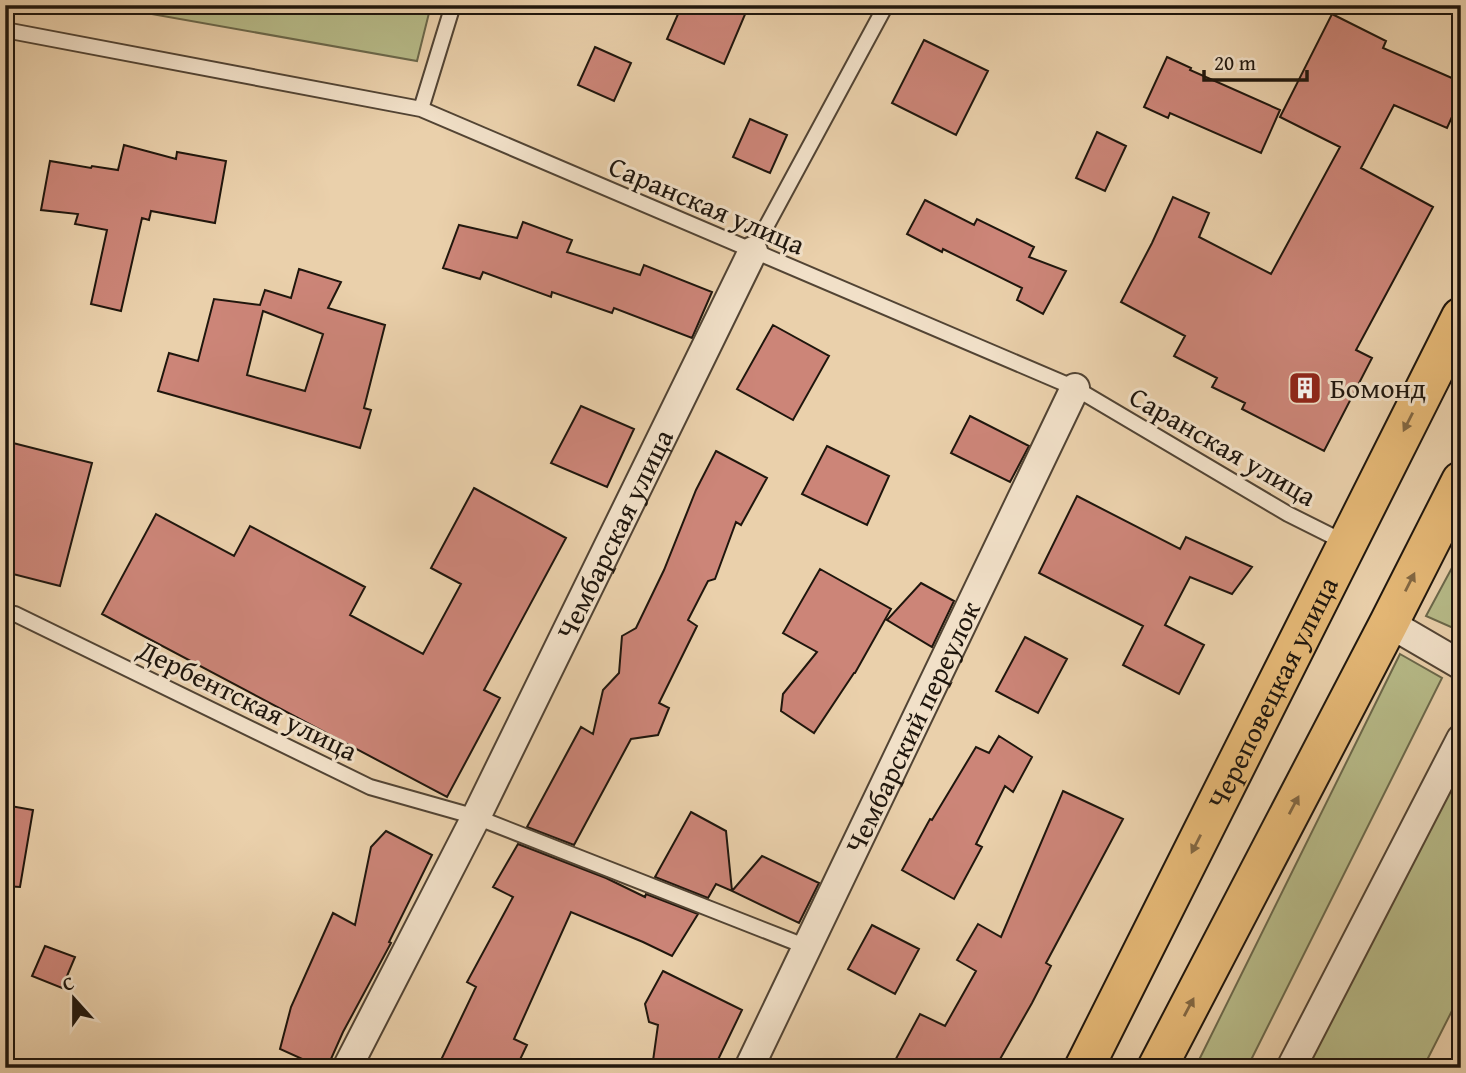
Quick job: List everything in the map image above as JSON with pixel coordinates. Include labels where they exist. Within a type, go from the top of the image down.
[{"type":"highway","name":"Череповецкая улица","points":[[1084,1068],[1461,317]]},
{"type":"highway","points":[[1157,1068],[1461,481]]},
{"type":"street","name":"Чембарская улица","points":[[347,1068],[476,817],[753,251]]},
{"type":"street","name":"Чембарский переулок","points":[[749,1068],[1076,388]]},
{"type":"street","points":[[1389,623],[1461,664]]},
{"type":"street","points":[[1291,1068],[1461,739]]},
{"type":"lane","points":[[421,109],[453,5]]},
{"type":"lane","name":"Чембарская улица","points":[[753,251],[886,5]]},
{"type":"lane","name":"Саранская улица","points":[[5,30],[421,109],[1076,388],[1288,514],[1347,544]]},
{"type":"lane","name":"Дербентская улица","points":[[5,612],[27,620],[370,787],[476,817],[807,947]]},
{"type":"green space","points":[[101,5],[431,5],[417,61]]},
{"type":"green space","points":[[1461,551],[1461,631],[1460,631],[1426,616]]},
{"type":"green space","points":[[1400,654],[1442,678],[1247,1068],[1195,1068]]},
{"type":"green space","points":[[1461,761],[1461,993],[1423,1068],[1304,1068]]},
{"type":"building","points":[[682,5],[749,5],[724,64],[667,39]]},
{"type":"building","points":[[1332,14],[1386,41],[1383,48],[1461,82],[1461,97],[1447,128],[1394,105],[1361,168],[1433,207],[1356,350],[1372,358],[1324,451],[1242,409],[1245,403],[1212,387],[1217,378],[1174,356],[1185,336],[1121,302],[1173,197],[1209,213],[1199,237],[1271,274],[1340,147],[1280,117]]},
{"type":"building","points":[[924,40],[988,71],[956,135],[892,103]]},
{"type":"building","points":[[595,47],[631,63],[614,101],[578,85]]},
{"type":"building","points":[[1167,57],[1280,110],[1261,153],[1170,113],[1168,118],[1144,107]]},
{"type":"building","points":[[750,119],[787,135],[770,173],[733,157]]},
{"type":"building","points":[[1097,132],[1126,146],[1105,191],[1076,178]]},
{"type":"building","points":[[124,145],[176,159],[177,152],[226,161],[215,223],[151,211],[149,220],[142,218],[121,311],[91,304],[107,230],[75,224],[78,214],[41,210],[50,161],[118,170]]},
{"type":"building","points":[[925,200],[974,225],[977,219],[1034,247],[1029,257],[1066,271],[1043,314],[1017,300],[1022,288],[907,234]]},
{"type":"building","points":[[523,222],[572,240],[567,252],[640,275],[644,265],[712,292],[692,338],[614,308],[612,313],[552,292],[551,297],[483,272],[480,279],[443,268],[459,225],[517,238]]},
{"type":"building","points":[[299,269],[341,282],[328,308],[385,325],[364,408],[371,410],[360,448],[158,391],[169,353],[198,361],[214,299],[260,305],[265,290],[291,298]],"holes":[[[263,311],[323,334],[305,391],[247,375]]]},
{"type":"building","points":[[773,325],[829,356],[793,420],[737,389]]},
{"type":"building","points":[[581,406],[634,429],[607,487],[551,463]]},
{"type":"building","points":[[970,416],[1029,446],[1010,482],[951,453]]},
{"type":"building","points":[[5,441],[92,463],[60,586],[5,572]]},
{"type":"building","points":[[827,446],[889,476],[867,525],[802,494]]},
{"type":"building","points":[[716,451],[767,478],[741,525],[736,522],[715,579],[708,581],[688,620],[697,626],[659,703],[669,708],[658,735],[631,739],[574,845],[527,827],[581,727],[593,734],[603,690],[619,673],[622,636],[636,628],[664,570],[696,490]]},
{"type":"building","points":[[474,488],[566,538],[484,690],[500,698],[447,797],[102,614],[156,514],[234,556],[250,526],[365,587],[350,615],[423,654],[461,584],[431,568]]},
{"type":"building","points":[[1077,496],[1180,549],[1186,537],[1252,567],[1232,594],[1190,577],[1165,625],[1204,645],[1179,694],[1123,665],[1143,626],[1039,573]]},
{"type":"building","points":[[820,569],[891,609],[855,673],[814,733],[781,711],[783,694],[817,652],[783,633]]},
{"type":"building","points":[[921,583],[954,601],[932,647],[887,620]]},
{"type":"building","points":[[1025,637],[1067,659],[1038,713],[996,691]]},
{"type":"building","points":[[999,736],[1032,757],[1013,792],[1005,786],[976,844],[982,847],[954,899],[902,870],[930,819],[932,820],[976,747],[989,753]]},
{"type":"building","points":[[1063,791],[1123,819],[1046,963],[1051,966],[1032,1003],[995,1068],[891,1068],[920,1014],[945,1026],[976,971],[957,960],[978,924],[1001,937]]},
{"type":"building","points":[[5,805],[33,810],[20,887],[5,886]]},
{"type":"building","points":[[691,812],[726,831],[732,891],[716,884],[708,898],[655,877]]},
{"type":"building","points":[[386,831],[432,855],[389,942],[391,943],[343,1032],[327,1068],[322,1068],[280,1049],[291,1007],[333,913],[355,925],[371,847]]},
{"type":"building","points":[[518,844],[606,878],[645,897],[646,894],[698,914],[672,956],[571,912],[514,1039],[527,1045],[516,1068],[459,1068],[441,1060],[476,987],[467,982],[513,897],[493,887]]},
{"type":"building","points":[[762,856],[819,883],[799,923],[732,891]]},
{"type":"building","points":[[872,925],[919,949],[895,994],[848,969]]},
{"type":"building","points":[[45,946],[75,957],[62,988],[32,976]]},
{"type":"building","points":[[663,971],[742,1010],[714,1068],[652,1068],[658,1025],[649,1022],[645,1004]]},
{"type":"place","name":"Бомонд","points":[[1305,388]]}]
